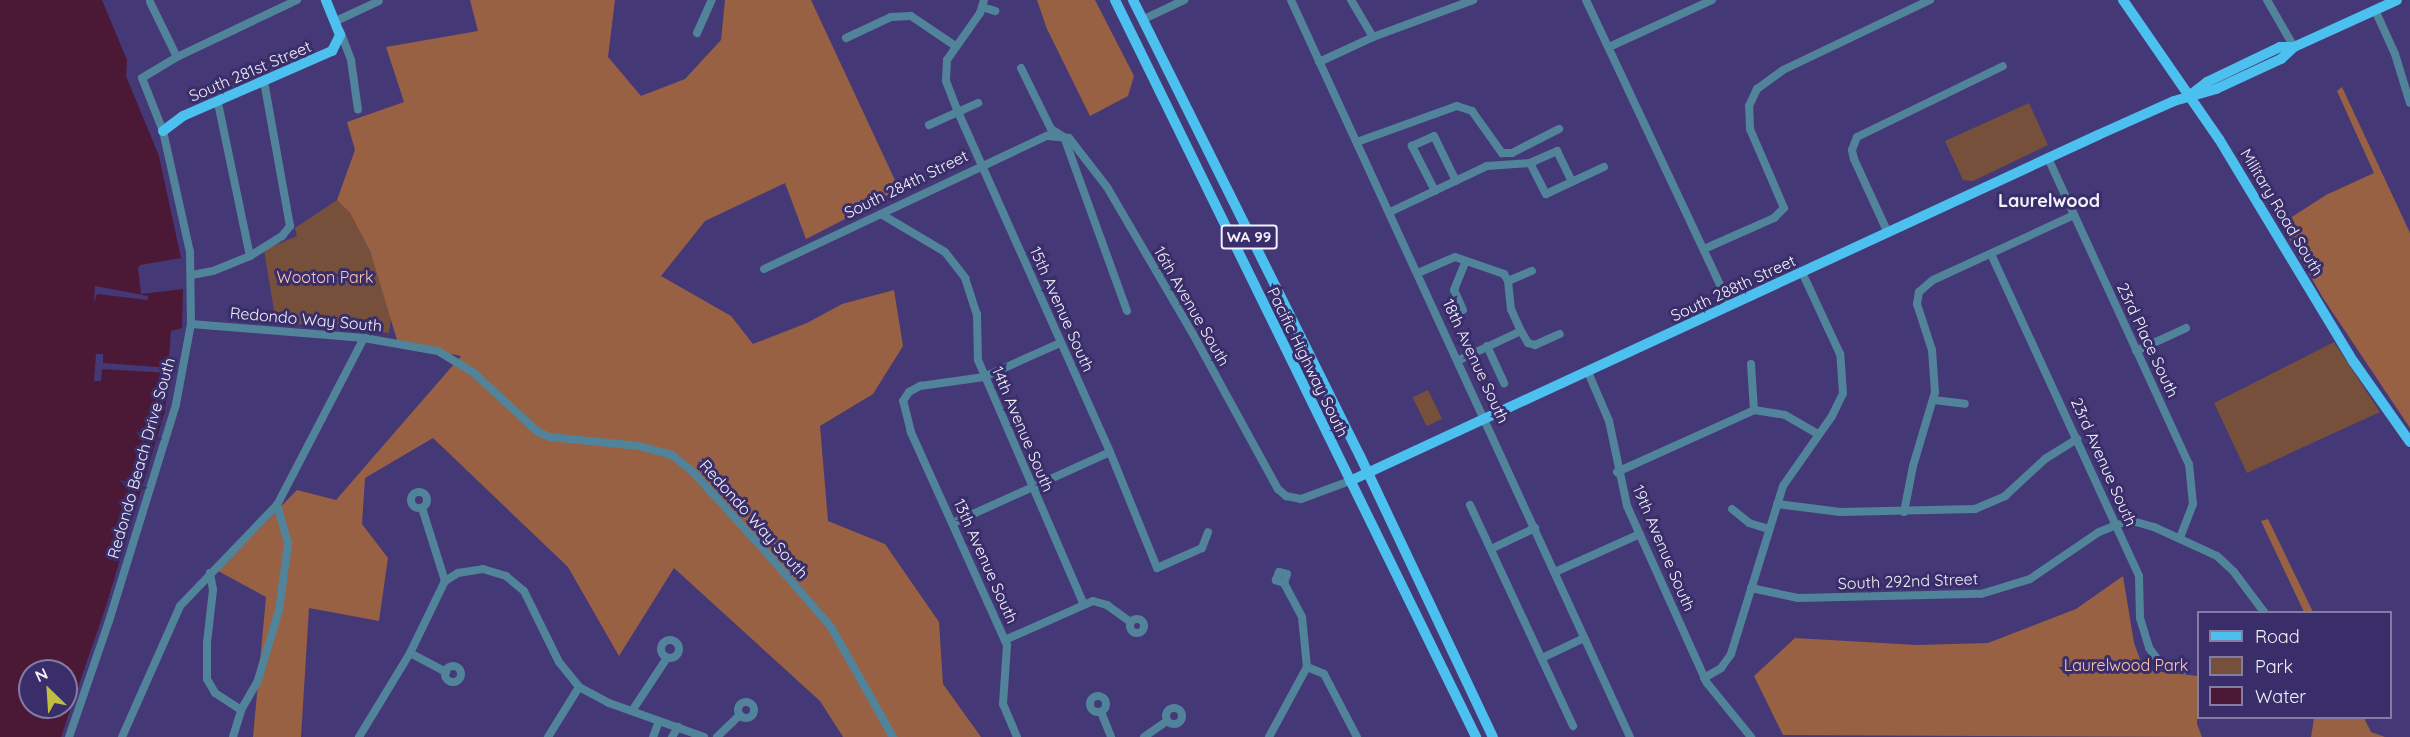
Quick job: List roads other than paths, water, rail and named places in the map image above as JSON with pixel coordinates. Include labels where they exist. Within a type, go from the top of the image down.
[{"type":"main road","points":[[326,0],[338,26]]},
{"type":"main road","name":"Pacific Highway South","points":[[1115,0],[1476,737]]},
{"type":"main road","points":[[1121,0],[1133,21],[1142,20]]},
{"type":"main road","name":"Pacific Highway South","points":[[1133,0],[1368,473],[1493,737]]},
{"type":"main road","name":"Military Road South","points":[[2123,0],[2191,95],[2358,368],[2410,442]]},
{"type":"main road","name":"South 288th Street","points":[[1350,481],[2048,158],[2191,95],[2216,89],[2281,59],[2294,46],[2375,6],[2397,0]]},
{"type":"main road","name":"South 281st Street","points":[[163,131],[174,120],[218,103],[332,51],[339,41],[338,26]]},
{"type":"street","points":[[150,2],[177,57],[297,0]]},
{"type":"street","points":[[697,33],[712,0]]},
{"type":"street","points":[[1142,20],[1184,0]]},
{"type":"street","name":"18th Avenue South","points":[[1291,0],[1459,360],[1630,737]]},
{"type":"street","points":[[1351,0],[1373,37]]},
{"type":"street","points":[[1587,0],[1730,306]]},
{"type":"street","points":[[1609,47],[1712,0]]},
{"type":"street","points":[[2267,0],[2294,46]]},
{"type":"street","points":[[358,110],[351,60],[338,26],[379,1]]},
{"type":"street","points":[[1319,63],[1373,37],[1468,1]]},
{"type":"street","points":[[1704,249],[1773,218],[1784,208],[1750,129],[1750,100],[1763,83],[1783,70],[1927,1]]},
{"type":"street","name":"15th Avenue South","points":[[995,10],[983,3],[954,45],[945,76],[958,112],[1110,452],[1157,568],[1202,548],[1208,532]]},
{"type":"street","points":[[2375,6],[2410,103]]},
{"type":"street","points":[[846,38],[891,17],[911,16],[954,45]]},
{"type":"street","name":"Redondo Beach Drive South","points":[[69,737],[110,621],[176,404],[191,324],[192,275],[163,131],[142,78],[177,57]]},
{"type":"street","points":[[1888,232],[1854,159],[1855,141],[1867,129],[2003,66]]},
{"type":"street","name":"16th Avenue South","points":[[1021,68],[1051,129],[1076,144],[1107,187],[1193,334],[1261,462],[1286,496]]},
{"type":"street","points":[[192,275],[213,272],[250,256],[290,226],[264,82]]},
{"type":"street","points":[[218,103],[250,256]]},
{"type":"street","points":[[929,125],[978,103]]},
{"type":"street","points":[[1357,142],[1457,106],[1472,111],[1494,147],[1502,153],[1512,153],[1559,129]]},
{"type":"street","name":"South 284th Street","points":[[764,269],[982,164],[1047,136],[1064,136]]},
{"type":"street","points":[[1064,136],[1127,311]]},
{"type":"street","points":[[1435,191],[1412,146],[1434,136],[1456,181]]},
{"type":"street","points":[[1390,212],[1487,166],[1530,163],[1557,151],[1572,182]]},
{"type":"street","name":"23rd Place South","points":[[2048,158],[2192,476],[2193,504],[2180,538]]},
{"type":"street","points":[[1530,163],[1546,194],[1604,167]]},
{"type":"street","name":"14th Avenue South","points":[[881,214],[945,252],[958,267],[977,314],[976,356],[1031,488],[1083,603]]},
{"type":"street","points":[[1904,512],[1913,466],[1934,400],[1932,350],[1917,295],[1929,282],[2074,215]]},
{"type":"street","name":"23rd Avenue South","points":[[1991,254],[2140,581],[2140,618],[2151,651],[2162,665],[2184,670]]},
{"type":"street","points":[[1418,273],[1455,257],[1504,274],[1508,281],[1511,309],[1528,343],[1535,345],[1560,334]]},
{"type":"street","points":[[1463,310],[1454,290],[1466,261]]},
{"type":"street","points":[[1508,281],[1532,271]]},
{"type":"street","points":[[1704,678],[1718,670],[1729,658],[1777,504],[1792,469],[1839,404],[1844,369],[1802,272]]},
{"type":"street","name":"Redondo Way South","points":[[191,324],[364,338],[416,346],[455,359],[538,432],[550,437],[639,446],[665,452],[680,460],[766,552],[831,627],[893,737]]},
{"type":"street","points":[[2136,351],[2186,328]]},
{"type":"street","points":[[1459,360],[1521,331]]},
{"type":"street","points":[[122,737],[169,623],[210,573],[277,505],[364,338]]},
{"type":"street","points":[[984,377],[1060,343]]},
{"type":"street","points":[[1487,346],[1504,383]]},
{"type":"street","points":[[1751,364],[1754,410]]},
{"type":"street","name":"19th Avenue South","points":[[1588,372],[1611,426],[1617,472],[1640,534],[1704,678],[1751,737]]},
{"type":"street","name":"13th Avenue South","points":[[984,377],[922,385],[909,392],[903,401],[911,432],[1005,640],[1008,658],[1003,704],[1017,737]]},
{"type":"street","points":[[1934,400],[1965,404]]},
{"type":"street","points":[[1617,472],[1754,410],[1785,415],[1818,434]]},
{"type":"street","points":[[1777,504],[1820,512],[1968,510],[1988,505],[2011,491],[2045,459],[2077,439]]},
{"type":"street","points":[[953,523],[1110,452]]},
{"type":"street","name":"South 288th Street","points":[[1286,496],[1311,498],[1350,481]]},
{"type":"street","points":[[233,737],[241,711],[258,680],[279,610],[288,543],[277,505]]},
{"type":"street","points":[[1470,505],[1573,726]]},
{"type":"street","points":[[422,508],[445,581]]},
{"type":"street","points":[[1732,509],[1749,523],[1769,529]]},
{"type":"street","points":[[2115,524],[2137,521],[2180,538],[2225,562],[2263,611]]},
{"type":"street","name":"South 292nd Street","points":[[1751,588],[1798,598],[1981,594],[2039,574],[2115,524]]},
{"type":"street","points":[[1491,549],[1535,528]]},
{"type":"street","points":[[1555,572],[1640,534]]},
{"type":"street","points":[[361,736],[410,653],[445,581],[458,573],[483,569],[516,583],[530,601],[559,662],[579,687],[632,711],[704,737]]},
{"type":"street","points":[[210,573],[213,590],[207,643],[207,679],[215,693],[241,711]]},
{"type":"street","points":[[1269,737],[1307,667],[1302,616],[1284,583]]},
{"type":"street","points":[[1005,640],[1083,603],[1099,601],[1130,622]]},
{"type":"street","points":[[1542,658],[1584,638]]},
{"type":"street","points":[[410,653],[446,672]]},
{"type":"street","points":[[632,711],[667,658]]},
{"type":"street","points":[[1307,667],[1324,674],[1357,737]]},
{"type":"street","points":[[548,737],[579,687]]},
{"type":"street","points":[[1101,712],[1111,737]]},
{"type":"street","points":[[717,737],[740,715]]},
{"type":"street","points":[[653,737],[659,720]]},
{"type":"street","points":[[1144,737],[1167,721]]},
{"type":"street","points":[[672,737],[678,727]]},
{"type":"water","points":[[0,0],[102,0],[127,60],[126,76],[159,156],[181,258],[140,265],[138,268],[141,294],[183,289],[182,328],[171,331],[165,411],[106,606],[78,688],[78,659],[18,659],[18,719],[67,719],[61,737],[0,737]]},
{"type":"district","name":"Laurelwood","points":[[2049,201]]},
{"type":"park label","name":"Wooton Park","points":[[325,277]]},
{"type":"park label","name":"Laurelwood Park","points":[[2126,665]]}]
